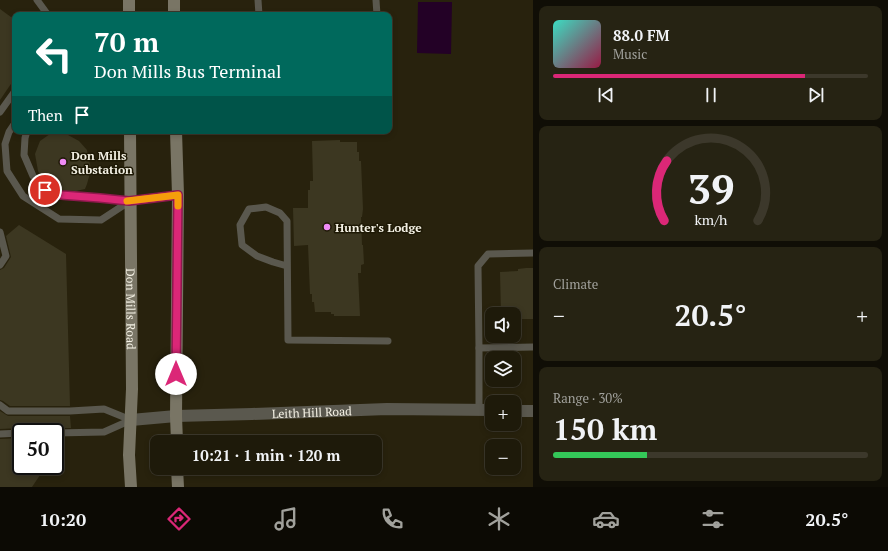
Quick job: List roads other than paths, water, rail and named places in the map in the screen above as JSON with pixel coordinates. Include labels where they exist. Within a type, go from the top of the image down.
[{"type":"main road","points":[[129,0],[129,12]]},
{"type":"main road","points":[[174,0],[174,12]]},
{"type":"main road","name":"Don Mills Road","points":[[130,134],[132,389],[129,455],[131,487]]},
{"type":"main road","points":[[176,134],[178,195],[177,435]]},
{"type":"main road","points":[[177,475],[178,487]]},
{"type":"street","name":"Leith Hill Road","points":[[131,420],[176,416],[387,409],[485,410]]},
{"type":"street","points":[[521,410],[533,411]]},
{"type":"lane","points":[[37,0],[46,12]]},
{"type":"lane","points":[[258,0],[259,12]]},
{"type":"lane","points":[[376,0],[377,12]]},
{"type":"lane","points":[[0,112],[12,95]]},
{"type":"lane","points":[[12,128],[5,144],[7,171],[23,196],[59,219],[101,220],[130,201]]},
{"type":"lane","points":[[26,134],[24,155],[33,176],[45,190],[61,195],[130,201],[178,195]]},
{"type":"lane","points":[[287,266],[257,256],[242,245],[240,225],[249,209],[266,207],[280,213],[287,221],[288,340],[388,341]]},
{"type":"lane","points":[[0,232],[6,256],[0,265]]},
{"type":"lane","points":[[479,410],[478,266],[488,254],[533,253]]},
{"type":"lane","points":[[479,348],[533,347]]},
{"type":"lane","points":[[0,405],[8,410],[70,411],[104,409],[131,420]]},
{"type":"lane","points":[[64,433],[104,432],[131,420]]},
{"type":"lane","points":[[0,434],[12,433]]},
{"type":"place","name":"Don Mills Substation","points":[[63,162]]},
{"type":"place","name":"Hunter's Lodge","points":[[327,227]]}]
